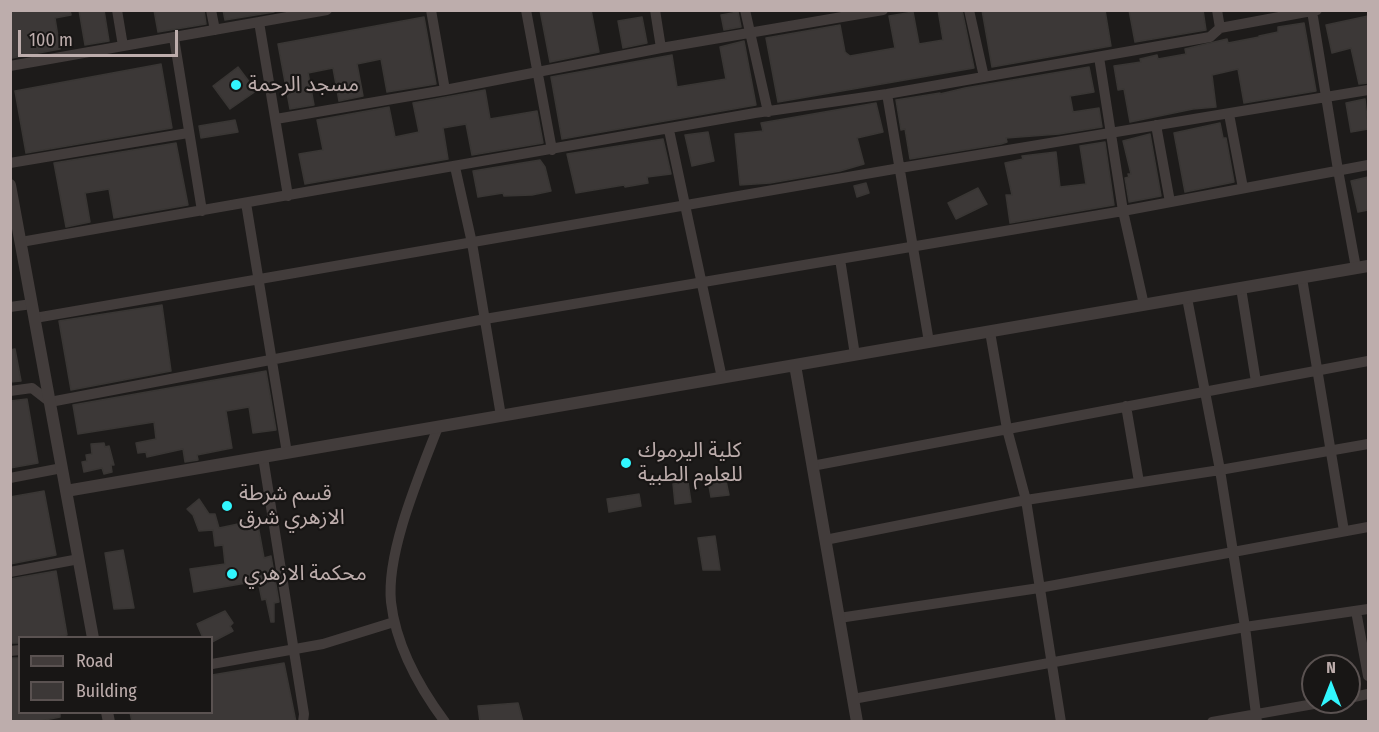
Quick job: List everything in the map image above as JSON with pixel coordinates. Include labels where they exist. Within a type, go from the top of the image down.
[{"type":"street","points":[[117,10],[123,46]]},
{"type":"street","points":[[211,10],[215,30]]},
{"type":"street","points":[[10,66],[327,10]]},
{"type":"street","points":[[430,10],[445,90]]},
{"type":"street","points":[[526,10],[552,150]]},
{"type":"street","points":[[655,10],[661,48]]},
{"type":"street","points":[[745,10],[768,112]]},
{"type":"street","points":[[276,119],[445,90],[661,48],[883,10]]},
{"type":"street","points":[[969,10],[984,77]]},
{"type":"street","points":[[1216,10],[1220,28]]},
{"type":"street","points":[[21,242],[1099,57],[1210,37],[1220,28],[1314,11],[1325,97],[1338,170],[1362,267],[66,491]]},
{"type":"street","points":[[259,22],[288,196]]},
{"type":"street","points":[[174,38],[202,211]]},
{"type":"street","points":[[1099,57],[1123,211],[1144,305]]},
{"type":"street","points":[[35,318],[900,168],[1368,90]]},
{"type":"street","points":[[887,94],[929,342]]},
{"type":"street","points":[[1229,114],[1243,188]]},
{"type":"street","points":[[1156,125],[1170,202]]},
{"type":"street","points":[[669,130],[722,378]]},
{"type":"street","points":[[10,163],[188,133]]},
{"type":"street","points":[[10,391],[32,388],[50,402],[485,320],[1123,211],[1368,165]]},
{"type":"street","points":[[455,167],[472,243],[501,416]]},
{"type":"street","points":[[10,185],[14,226],[21,242],[93,636]]},
{"type":"street","points":[[246,203],[270,361],[287,453]]},
{"type":"street","points":[[840,259],[855,355]]},
{"type":"street","points":[[1302,278],[1344,531]]},
{"type":"street","points":[[1241,288],[1256,382]]},
{"type":"street","points":[[1187,297],[1220,470],[1245,627],[1256,718]]},
{"type":"street","points":[[10,307],[32,304]]},
{"type":"street","points":[[990,332],[1007,429],[1026,500],[1061,722]]},
{"type":"street","points":[[812,466],[1368,362]]},
{"type":"street","points":[[795,365],[857,722]]},
{"type":"street","points":[[1126,406],[1139,482]]},
{"type":"street","points":[[438,427],[414,486],[397,548],[391,578],[391,600],[394,622],[407,659],[445,722]]},
{"type":"street","points":[[825,540],[1026,500],[1368,444]]},
{"type":"street","points":[[263,457],[304,714],[303,722]]},
{"type":"street","points":[[10,478],[62,468]]},
{"type":"street","points":[[839,618],[1040,588],[1368,527]]},
{"type":"street","points":[[10,572],[79,559]]},
{"type":"street","points":[[854,699],[1245,627],[1368,609]]},
{"type":"street","points":[[1356,611],[1368,676]]},
{"type":"street","points":[[213,664],[323,644],[394,622]]},
{"type":"street","points":[[1212,722],[1256,718],[1301,708]]},
{"type":"building","points":[[10,10],[70,10],[71,15],[55,18],[60,49],[12,58]]},
{"type":"building","points":[[79,10],[104,10],[109,41],[85,45]]},
{"type":"building","points":[[154,10],[204,10],[206,24],[158,32]]},
{"type":"building","points":[[223,10],[274,10],[274,12],[225,20]]},
{"type":"building","points":[[540,10],[591,10],[599,52],[550,62]]},
{"type":"building","points":[[938,10],[962,10],[974,68],[778,102],[766,38],[840,25],[845,52],[850,56],[895,48],[889,16],[913,12],[919,44],[943,40]]},
{"type":"building","points":[[982,10],[1105,10],[1111,46],[992,67]]},
{"type":"building","points":[[1129,10],[1203,10],[1206,30],[1135,42]]},
{"type":"building","points":[[738,12],[741,27],[724,30],[721,15]]},
{"type":"building","points":[[1368,16],[1368,83],[1359,84],[1351,48],[1332,53],[1326,25]]},
{"type":"building","points":[[424,17],[436,84],[387,92],[381,59],[357,64],[363,96],[339,101],[333,68],[308,73],[314,105],[290,109],[278,44]]},
{"type":"building","points":[[642,17],[647,43],[623,48],[618,21]]},
{"type":"building","points":[[1304,23],[1316,91],[1244,103],[1238,69],[1212,75],[1216,107],[1193,109],[1130,122],[1124,89],[1118,90],[1114,66],[1141,62],[1140,59],[1157,55],[1158,59],[1186,54],[1185,49],[1227,39],[1228,43],[1259,37],[1278,32],[1278,27]]},
{"type":"building","points":[[744,41],[756,105],[562,139],[551,77],[672,55],[677,87],[726,79],[720,47]]},
{"type":"building","points":[[161,64],[172,128],[26,153],[15,91]]},
{"type":"building","points":[[238,67],[256,91],[230,109],[213,86]]},
{"type":"building","points":[[1089,67],[1094,92],[1070,96],[1073,112],[1099,108],[1102,127],[1059,134],[1006,138],[1007,142],[1001,144],[910,159],[905,129],[901,130],[896,100]]},
{"type":"building","points":[[485,90],[490,119],[537,111],[543,143],[472,155],[466,124],[443,128],[448,159],[305,184],[299,154],[323,150],[317,120],[389,107],[395,137],[419,132],[413,103]]},
{"type":"building","points":[[1365,99],[1368,129],[1351,132],[1346,103]]},
{"type":"building","points":[[876,103],[883,132],[857,138],[864,164],[840,171],[770,183],[740,185],[735,134],[763,131],[761,123]]},
{"type":"building","points":[[235,120],[238,132],[201,138],[199,126]]},
{"type":"building","points":[[1220,123],[1223,138],[1226,138],[1234,182],[1185,192],[1174,133]]},
{"type":"building","points":[[708,132],[714,161],[692,166],[685,135]]},
{"type":"building","points":[[1150,134],[1161,196],[1129,202],[1125,178],[1131,174],[1123,141]]},
{"type":"building","points":[[663,139],[671,174],[647,177],[648,183],[576,193],[567,154]]},
{"type":"building","points":[[1105,142],[1114,205],[1010,223],[1006,195],[1012,195],[1005,163],[1023,159],[1022,156],[1056,152],[1060,187],[1086,184],[1080,146]]},
{"type":"building","points":[[176,143],[188,205],[114,218],[109,189],[85,193],[90,222],[66,227],[54,163]]},
{"type":"building","points":[[540,160],[545,167],[551,191],[532,195],[504,196],[503,193],[478,197],[473,171]]},
{"type":"building","points":[[1368,177],[1368,210],[1358,212],[1351,181]]},
{"type":"building","points":[[866,183],[869,193],[857,197],[854,186]]},
{"type":"building","points":[[978,188],[987,204],[956,219],[948,203]]},
{"type":"building","points":[[162,305],[171,371],[71,390],[59,321]]},
{"type":"building","points":[[15,349],[21,381],[10,382],[10,350]]},
{"type":"building","points":[[266,371],[276,430],[253,433],[249,407],[226,411],[232,448],[197,455],[198,460],[185,462],[183,449],[147,457],[146,452],[138,453],[136,443],[156,439],[154,422],[78,434],[73,405]]},
{"type":"building","points":[[27,399],[38,463],[10,468],[10,401]]},
{"type":"building","points":[[104,443],[105,447],[109,446],[114,465],[111,465],[112,472],[104,474],[102,468],[84,472],[82,462],[87,461],[86,455],[92,454],[91,444]]},
{"type":"building","points":[[726,481],[729,495],[711,497],[709,486],[713,486],[713,482]]},
{"type":"building","points":[[688,482],[691,502],[675,504],[673,484]]},
{"type":"building","points":[[44,491],[56,555],[10,564],[10,497]]},
{"type":"building","points":[[639,494],[641,506],[609,512],[607,499]]},
{"type":"building","points":[[199,499],[209,514],[215,514],[219,528],[257,520],[264,558],[271,556],[279,602],[274,603],[274,622],[271,622],[266,599],[262,600],[258,581],[194,592],[190,569],[225,564],[223,545],[215,546],[213,530],[199,531],[193,515],[187,509]]},
{"type":"building","points":[[715,536],[720,570],[703,570],[698,538]]},
{"type":"building","points":[[123,550],[134,608],[114,609],[105,553]]},
{"type":"building","points":[[56,571],[67,635],[18,636],[18,643],[10,643],[10,579]]},
{"type":"building","points":[[225,611],[233,623],[230,626],[233,631],[213,641],[213,636],[202,636],[197,624]]},
{"type":"building","points":[[10,658],[18,658],[18,714],[60,714],[60,717],[35,722],[10,722]]},
{"type":"building","points":[[284,663],[296,722],[132,722],[130,714],[213,714],[213,675]]},
{"type":"building","points":[[518,703],[523,722],[480,722],[478,706]]},
{"type":"place","name":"مسجد الرحمة","points":[[236,85]]},
{"type":"place","name":"كلية اليرموك للعلوم الطبية","points":[[626,463]]},
{"type":"place","name":"قسم شرطة الازهري شرق","points":[[227,506]]},
{"type":"place","name":"محكمة الازهري","points":[[232,574]]}]
